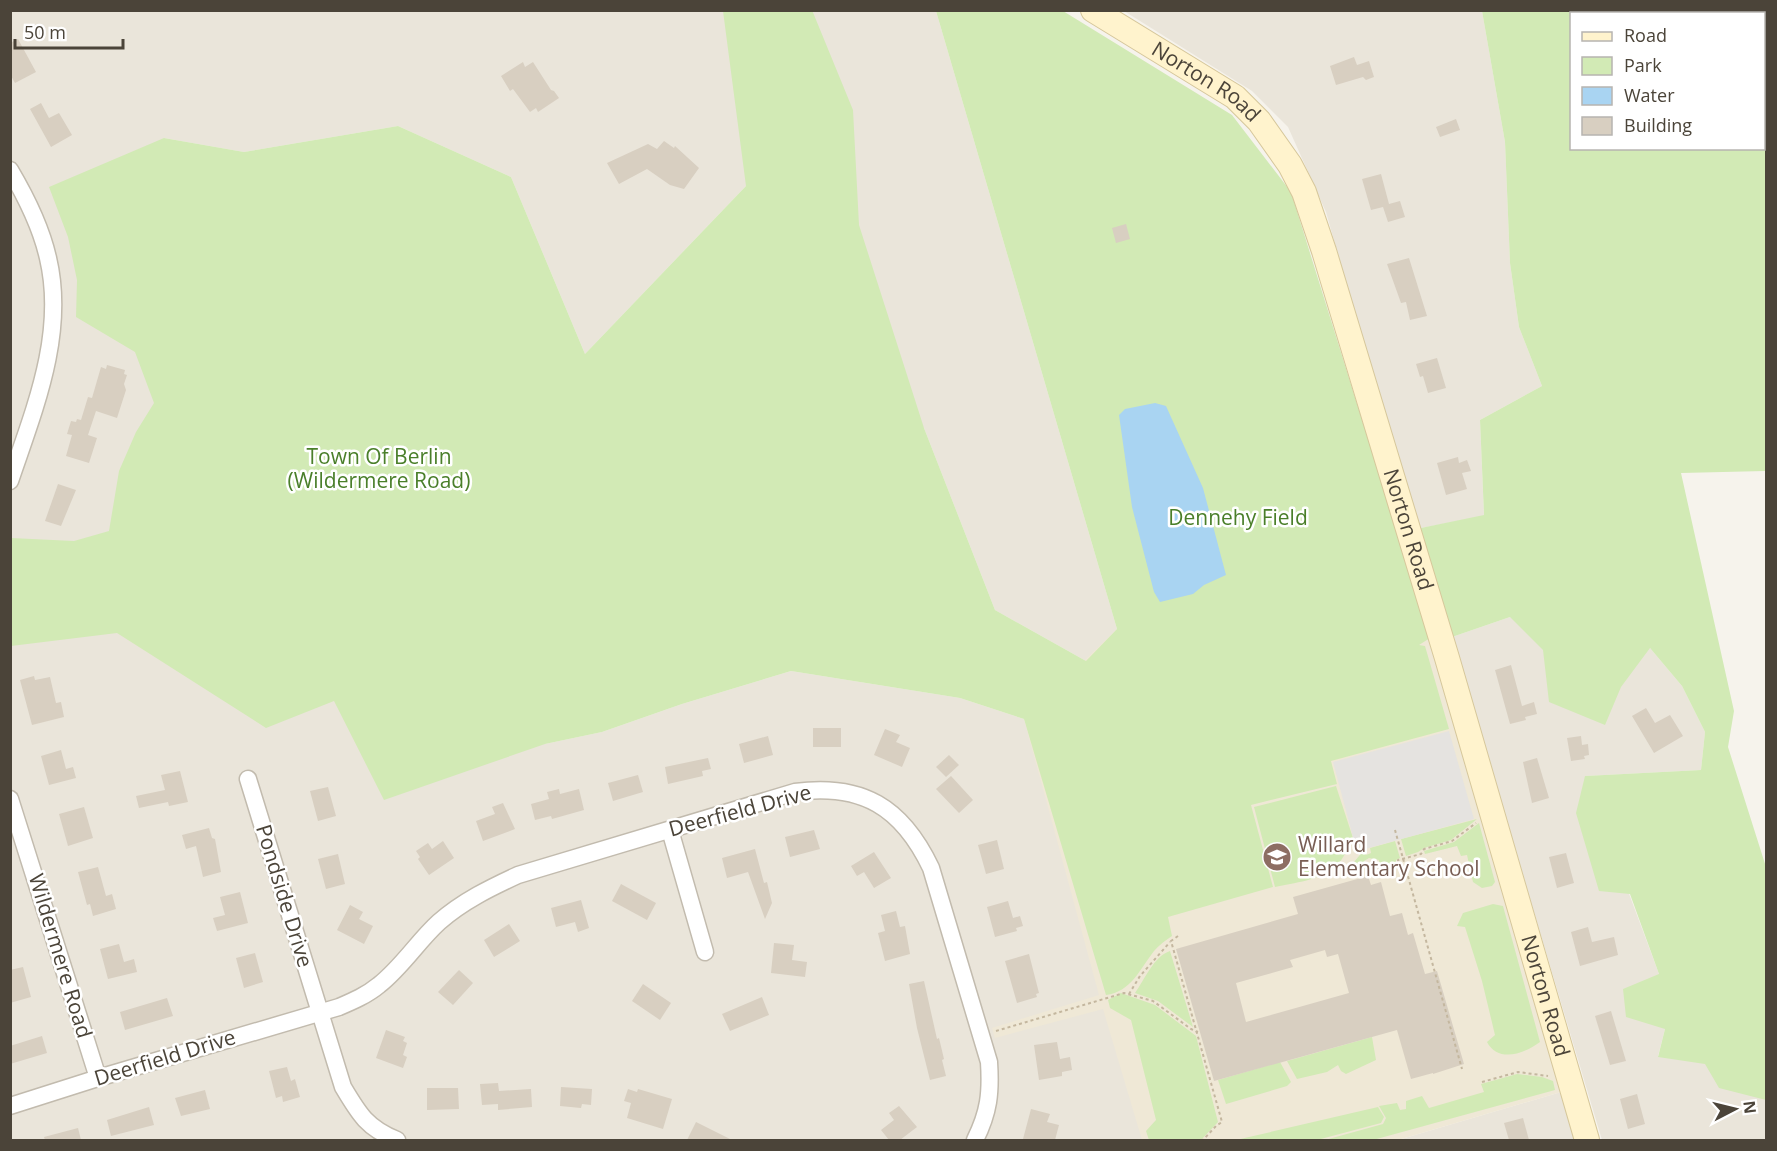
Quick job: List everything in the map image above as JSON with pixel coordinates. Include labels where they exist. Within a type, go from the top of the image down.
[{"type":"main road","name":"Norton Road","points":[[1093,10],[1235,97],[1259,121],[1290,165],[1304,192],[1324,251],[1436,624],[1587,1140]]},
{"type":"street","points":[[10,170],[39,228],[48,258],[53,290],[53,327],[46,363],[11,480]]},
{"type":"street","name":"Pondside Drive","points":[[248,779],[320,1012]]},
{"type":"street","name":"Deerfield Drive","points":[[10,1106],[360,998],[379,986],[439,923],[463,903],[518,875],[795,792],[820,789],[842,791],[862,797],[885,809],[904,824],[920,844],[931,868],[989,1062],[991,1089],[986,1116],[975,1140]]},
{"type":"street","name":"Wildermere Road","points":[[10,799],[98,1078]]},
{"type":"street","points":[[670,830],[705,952]]},
{"type":"street","points":[[320,1012],[343,1087],[360,1116],[382,1134],[397,1140]]},
{"type":"path","points":[[1355,876],[1399,864],[1398,860],[1421,854],[1424,849],[1452,841],[1479,821]]},
{"type":"path","points":[[1395,830],[1462,1069]]},
{"type":"path","points":[[1129,994],[1158,954],[1178,936]]},
{"type":"path","points":[[1171,941],[1222,1122],[1203,1140]]},
{"type":"path","points":[[996,1031],[1119,993],[1153,1001],[1198,1032]]},
{"type":"path","points":[[1482,1082],[1518,1072],[1553,1078]]},
{"type":"shaded area","points":[[10,11],[936,11],[1117,629],[1086,661],[995,610],[924,428],[746,186],[585,354],[511,177],[398,126],[244,152],[164,138],[334,701],[545,744],[602,732],[682,704],[791,671],[960,698],[1024,719],[1152,1140],[11,1140]]},
{"type":"shaded area","points":[[1124,11],[1482,11],[1505,142],[1510,263],[1519,327],[1542,386],[1480,420],[1484,516],[1416,529],[1326,212],[1288,127],[1252,91]]},
{"type":"shaded area","points":[[1510,617],[1650,648],[1682,686],[1705,732],[1701,770],[1585,776],[1659,974],[1665,1029],[1658,1056],[1766,1050],[1766,1140],[1602,1140],[1452,637]]},
{"type":"shaded area","name":"Willard Elementary School","points":[[1117,629],[1430,638],[1561,1092],[1398,1140],[1142,1140],[1103,1009],[995,1038],[992,1028],[1099,995],[1024,719]]},
{"type":"shaded area","points":[[1449,731],[1474,819],[1365,849],[1354,841],[1333,762]]},
{"type":"shaded area","points":[[1561,1092],[1575,1140],[1398,1140]]},
{"type":"green space","name":"Town Of Berlin (Wildermere Road)","points":[[812,10],[853,110],[859,225],[924,428],[995,610],[1086,661],[1117,629],[936,11],[1063,11],[1232,115],[1291,192],[1430,638],[1419,645],[1425,646],[1449,729],[1331,761],[1337,784],[1251,805],[1273,887],[1168,917],[1172,936],[1156,949],[1128,985],[1115,993],[1106,995],[1024,719],[960,698],[791,671],[682,704],[602,732],[545,744],[384,800],[334,701],[266,728],[117,633],[11,646],[11,538],[74,541],[109,531],[119,471],[136,432],[154,403],[135,352],[76,317],[77,280],[68,237],[49,187],[164,138],[244,152],[398,126],[511,177],[585,354],[746,186],[723,11]]},
{"type":"green space","points":[[1482,11],[1766,11],[1766,473],[1765,471],[1681,473],[1734,711],[1728,747],[1766,867],[1766,1100],[1719,1088],[1705,1064],[1658,1057],[1665,1029],[1626,1017],[1623,989],[1659,974],[1630,894],[1599,891],[1576,813],[1585,776],[1701,770],[1705,732],[1682,686],[1650,648],[1621,687],[1605,725],[1549,702],[1543,650],[1510,617],[1452,637],[1416,529],[1484,515],[1480,420],[1542,386],[1519,327],[1510,263],[1505,142]]},
{"type":"green space","points":[[1336,786],[1353,838],[1343,858],[1335,867],[1322,875],[1275,887],[1254,807]]},
{"type":"green space","points":[[1477,819],[1451,840],[1406,856],[1401,839]]},
{"type":"green space","points":[[1479,823],[1495,882],[1492,886],[1482,888],[1473,882],[1467,855],[1461,856],[1457,846],[1425,854],[1424,851],[1454,842]]},
{"type":"green space","points":[[1395,841],[1400,858],[1396,862],[1380,867],[1379,860],[1369,858],[1364,861],[1362,867],[1352,870],[1349,868],[1364,850],[1366,855],[1371,853],[1370,848]]},
{"type":"green space","points":[[1493,904],[1503,906],[1540,1042],[1519,1053],[1498,1053],[1487,1042],[1495,1035],[1482,981],[1465,927],[1457,926],[1463,913]]},
{"type":"green space","points":[[1170,951],[1193,1027],[1158,1001],[1135,993],[1159,958]]},
{"type":"green space","points":[[1121,993],[1155,1005],[1196,1036],[1218,1122],[1201,1140],[1149,1140],[1146,1131],[1156,1120],[1131,1020],[1110,1008],[1108,1000]]},
{"type":"green space","points":[[1372,1037],[1376,1060],[1346,1074],[1338,1065],[1327,1072],[1297,1079],[1287,1061]]},
{"type":"green space","points":[[1280,1062],[1291,1082],[1287,1086],[1226,1104],[1218,1080]]},
{"type":"green space","points":[[1517,1074],[1542,1077],[1553,1081],[1555,1090],[1373,1140],[1325,1140],[1383,1124],[1386,1118],[1379,1106],[1397,1103],[1400,1110],[1406,1109],[1406,1101],[1422,1096],[1429,1108],[1484,1092],[1481,1084]]},
{"type":"green space","points":[[1378,1107],[1384,1117],[1381,1123],[1317,1140],[1236,1140]]},
{"type":"water","points":[[1155,403],[1166,406],[1203,488],[1226,575],[1204,585],[1193,594],[1160,602],[1154,592],[1132,507],[1119,415],[1125,409]]},
{"type":"building","points":[[18,39],[36,72],[15,83],[10,74],[10,43]]},
{"type":"building","points":[[1354,57],[1357,65],[1369,61],[1374,77],[1366,80],[1363,77],[1336,85],[1330,66]]},
{"type":"building","points":[[523,62],[525,67],[533,62],[551,90],[559,98],[538,112],[536,108],[530,112],[513,89],[510,91],[501,76]]},
{"type":"building","points":[[41,103],[49,118],[59,113],[72,135],[51,147],[30,109]]},
{"type":"building","points":[[1456,119],[1460,130],[1440,137],[1436,127]]},
{"type":"building","points":[[664,141],[674,148],[675,146],[699,168],[684,189],[670,185],[647,169],[619,184],[607,163],[648,144],[657,149]]},
{"type":"building","points":[[1381,174],[1389,204],[1400,201],[1405,217],[1388,222],[1383,207],[1371,210],[1362,179]]},
{"type":"building","points":[[1126,224],[1130,239],[1116,243],[1112,228]]},
{"type":"building","points":[[1409,258],[1427,316],[1410,320],[1406,302],[1401,303],[1387,264]]},
{"type":"building","points":[[1437,358],[1446,388],[1428,393],[1423,376],[1420,377],[1416,364]]},
{"type":"building","points":[[107,365],[125,370],[124,374],[127,375],[124,384],[126,390],[117,418],[96,411],[88,435],[97,438],[89,463],[66,456],[72,435],[67,434],[71,421],[81,420],[88,397],[92,398],[101,367],[106,369]]},
{"type":"building","points":[[1458,457],[1459,463],[1467,460],[1471,471],[1462,473],[1467,489],[1446,495],[1437,463]]},
{"type":"building","points":[[58,484],[76,490],[61,526],[45,521]]},
{"type":"building","points":[[1511,665],[1522,706],[1534,702],[1537,714],[1525,717],[1526,720],[1510,724],[1495,670]]},
{"type":"building","points":[[34,676],[35,680],[50,677],[56,703],[61,702],[64,717],[32,725],[20,680]]},
{"type":"building","points":[[1646,708],[1655,723],[1670,715],[1683,736],[1654,753],[1632,716]]},
{"type":"building","points":[[813,728],[841,728],[841,747],[813,747]]},
{"type":"building","points":[[885,729],[900,735],[896,742],[910,748],[902,767],[874,755]]},
{"type":"building","points":[[768,736],[773,755],[744,763],[739,744]]},
{"type":"building","points":[[1581,736],[1582,745],[1588,744],[1589,755],[1584,756],[1585,759],[1571,761],[1567,738]]},
{"type":"building","points":[[61,750],[66,769],[73,767],[76,778],[49,785],[41,756]]},
{"type":"building","points":[[949,755],[959,765],[946,777],[936,767]]},
{"type":"building","points":[[708,758],[711,769],[702,771],[703,776],[668,784],[665,767]]},
{"type":"building","points":[[1537,758],[1549,798],[1532,803],[1523,762]]},
{"type":"building","points":[[180,771],[188,802],[169,806],[168,802],[139,808],[136,796],[165,790],[161,775]]},
{"type":"building","points":[[638,775],[643,792],[613,801],[608,783]]},
{"type":"building","points":[[951,776],[973,800],[959,813],[936,789]]},
{"type":"building","points":[[328,787],[336,816],[318,821],[310,791]]},
{"type":"building","points":[[559,789],[560,794],[579,789],[584,810],[552,819],[551,816],[535,820],[531,804],[549,799],[547,792]]},
{"type":"building","points":[[503,803],[515,829],[483,841],[476,821],[495,814],[492,807]]},
{"type":"building","points":[[84,807],[93,838],[68,846],[59,814]]},
{"type":"building","points":[[209,828],[212,838],[215,839],[221,872],[203,877],[196,846],[186,849],[182,835]]},
{"type":"building","points":[[814,830],[820,849],[790,857],[785,837]]},
{"type":"building","points":[[997,840],[1004,869],[986,874],[978,845]]},
{"type":"building","points":[[443,841],[454,858],[429,875],[418,859],[420,857],[416,851],[428,843],[432,849]]},
{"type":"building","points":[[755,849],[772,903],[765,919],[748,872],[727,878],[722,858]]},
{"type":"building","points":[[874,852],[891,878],[874,888],[864,872],[857,876],[851,866]]},
{"type":"building","points":[[1566,853],[1574,883],[1557,888],[1549,857]]},
{"type":"building","points":[[338,854],[345,884],[326,889],[318,859]]},
{"type":"building","points":[[98,867],[106,896],[112,894],[116,909],[93,916],[90,904],[87,905],[78,872]]},
{"type":"building","points":[[1368,876],[1371,885],[1381,882],[1390,916],[1402,913],[1408,935],[1413,933],[1425,974],[1437,971],[1464,1064],[1411,1079],[1397,1030],[1214,1081],[1176,949],[1298,914],[1293,897]],"holes":[[[1325,950],[1327,957],[1338,954],[1349,993],[1246,1022],[1236,983],[1293,967],[1290,960]]]},
{"type":"building","points":[[621,884],[656,903],[647,920],[612,901]]},
{"type":"building","points":[[240,892],[248,923],[217,931],[213,918],[225,915],[220,897]]},
{"type":"building","points":[[581,900],[589,928],[578,932],[575,922],[556,927],[551,908]]},
{"type":"building","points":[[1008,901],[1013,918],[1020,916],[1023,926],[1016,928],[1017,931],[995,937],[987,907]]},
{"type":"building","points":[[350,905],[363,912],[359,919],[373,926],[364,944],[337,930]]},
{"type":"building","points":[[896,911],[900,927],[905,926],[910,954],[885,961],[878,933],[885,931],[881,915]]},
{"type":"building","points":[[509,924],[520,941],[494,957],[484,940]]},
{"type":"building","points":[[1588,927],[1592,942],[1614,937],[1618,955],[1580,966],[1571,932]]},
{"type":"building","points":[[774,943],[794,945],[792,960],[807,962],[805,977],[771,973]]},
{"type":"building","points":[[119,944],[124,962],[134,959],[137,972],[108,979],[100,949]]},
{"type":"building","points":[[255,953],[263,982],[244,988],[236,958]]},
{"type":"building","points":[[1029,954],[1039,993],[1036,994],[1037,997],[1017,1003],[1005,961]]},
{"type":"building","points":[[23,967],[31,997],[10,1003],[10,970]]},
{"type":"building","points":[[459,970],[473,983],[453,1005],[438,992]]},
{"type":"building","points":[[924,981],[937,1039],[939,1038],[944,1059],[942,1060],[946,1076],[930,1080],[909,984]]},
{"type":"building","points":[[643,984],[671,1003],[660,1020],[632,1001]]},
{"type":"building","points":[[762,997],[769,1015],[730,1031],[722,1014]]},
{"type":"building","points":[[167,998],[173,1016],[125,1030],[120,1012]]},
{"type":"building","points":[[1611,1011],[1626,1061],[1610,1065],[1595,1016]]},
{"type":"building","points":[[386,1030],[405,1037],[403,1041],[407,1043],[403,1055],[407,1057],[403,1068],[376,1058]]},
{"type":"building","points":[[42,1036],[47,1053],[10,1064],[10,1046]]},
{"type":"building","points":[[1057,1042],[1060,1059],[1070,1057],[1072,1070],[1062,1072],[1062,1076],[1039,1080],[1034,1045]]},
{"type":"building","points":[[287,1067],[291,1081],[295,1079],[300,1097],[283,1102],[282,1096],[276,1098],[269,1071]]},
{"type":"building","points":[[498,1083],[499,1091],[531,1089],[532,1107],[498,1110],[498,1104],[482,1105],[480,1084]]},
{"type":"building","points":[[561,1087],[592,1089],[591,1105],[582,1104],[581,1108],[560,1106]]},
{"type":"building","points":[[427,1088],[458,1088],[459,1109],[427,1110]]},
{"type":"building","points":[[628,1089],[637,1092],[638,1089],[672,1099],[663,1129],[627,1118],[631,1103],[624,1101]]},
{"type":"building","points":[[205,1090],[210,1109],[181,1116],[175,1098]]},
{"type":"building","points":[[1637,1094],[1645,1124],[1628,1129],[1620,1099]]},
{"type":"building","points":[[899,1106],[917,1127],[900,1140],[889,1140],[881,1130],[894,1120],[889,1113]]},
{"type":"building","points":[[149,1107],[154,1125],[111,1136],[107,1120]]},
{"type":"building","points":[[1031,1109],[1050,1114],[1047,1122],[1059,1125],[1055,1140],[1023,1139]]},
{"type":"building","points":[[1523,1118],[1529,1140],[1509,1140],[1504,1123]]},
{"type":"building","points":[[696,1122],[732,1140],[687,1140]]},
{"type":"building","points":[[78,1128],[81,1140],[45,1140],[44,1137]]},
{"type":"place","name":"Willard Elementary School","points":[[1277,857]]},
{"type":"park label","name":"Dennehy Field","points":[[1238,518]]}]
